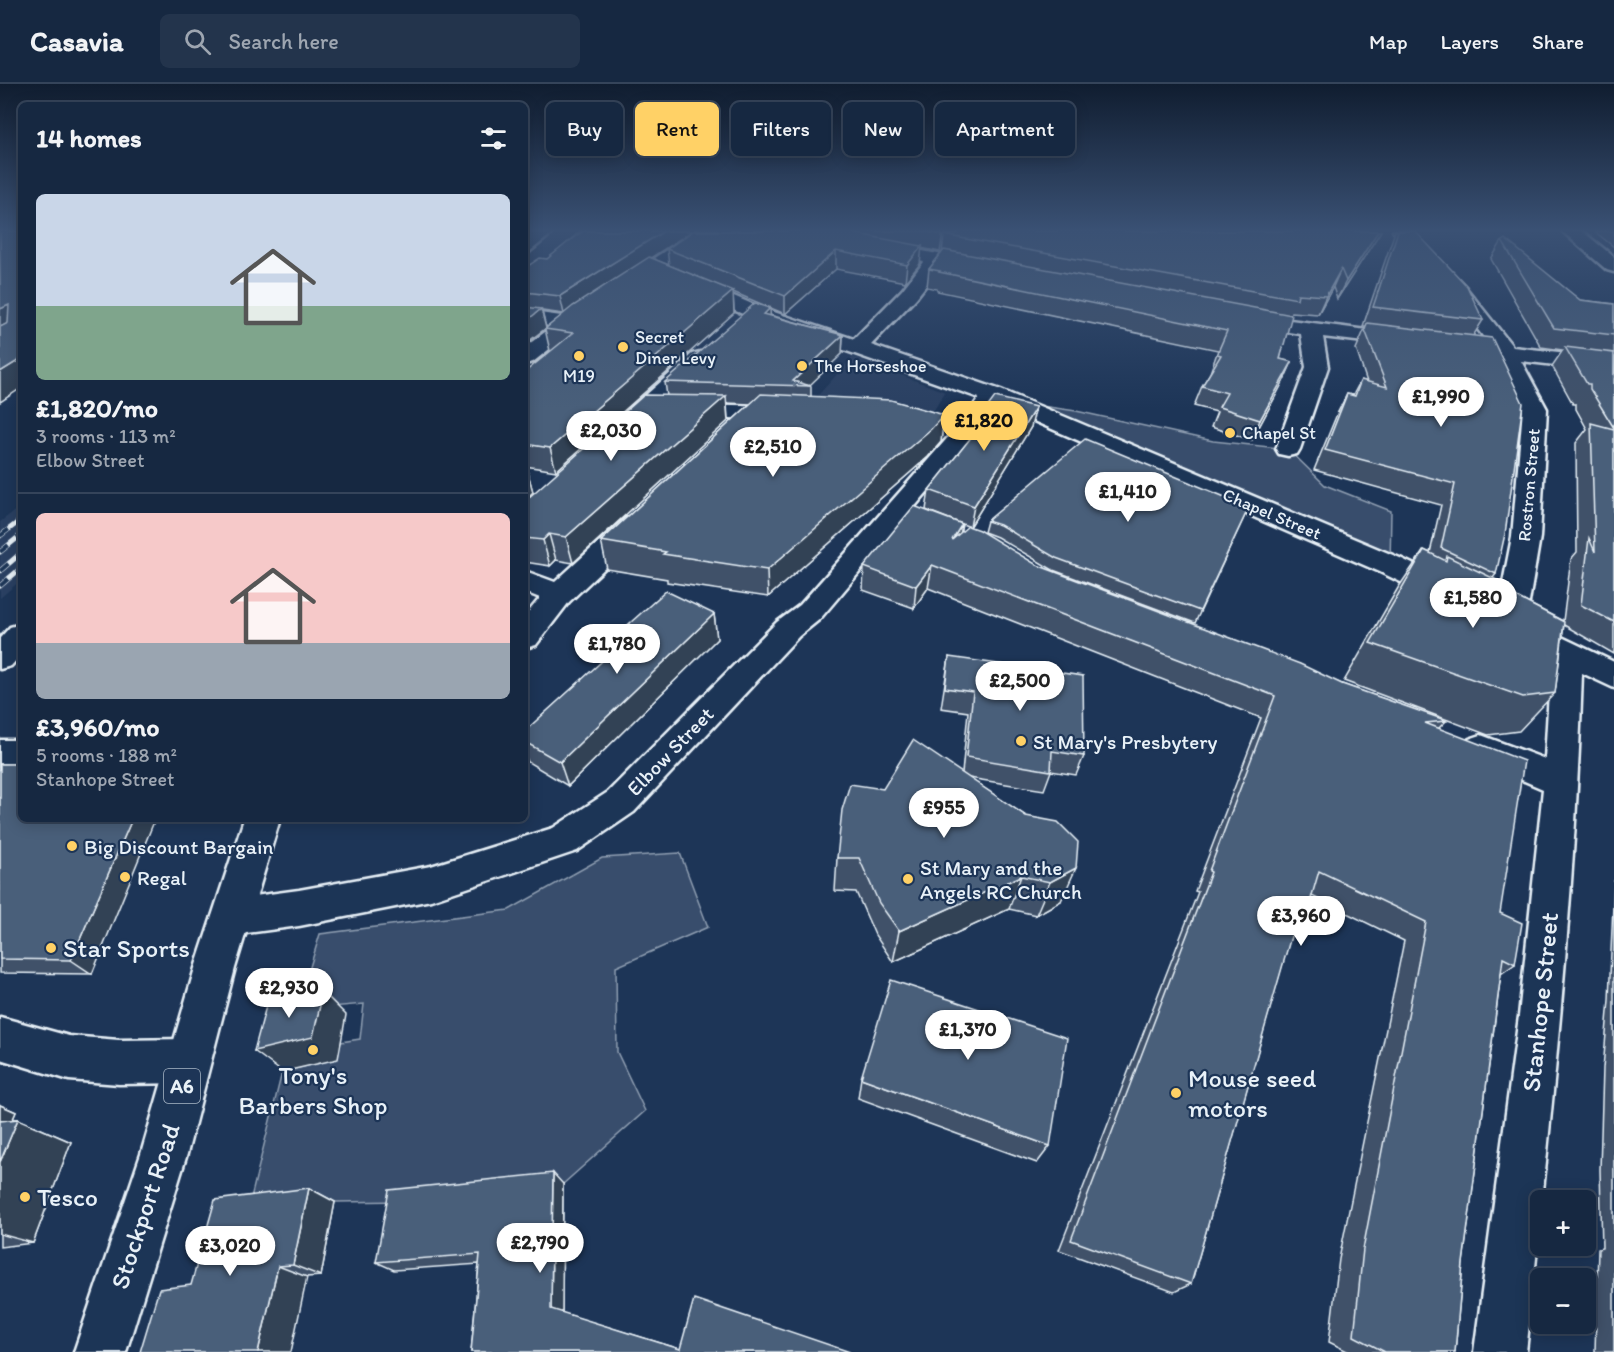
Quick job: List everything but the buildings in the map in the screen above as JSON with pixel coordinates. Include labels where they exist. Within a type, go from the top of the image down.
[{"type":"main road","points":[[528,355],[569,322],[618,290]]},
{"type":"main road","name":"Chapel Street","points":[[683,290],[735,327],[857,348],[993,395],[1390,565],[1614,676]]},
{"type":"main road","points":[[857,348],[912,290]]},
{"type":"main road","name":"Rostron Street","points":[[1457,290],[1506,352],[1535,409],[1526,537],[1490,614]]},
{"type":"main road","points":[[1221,316],[1311,330],[1614,364]]},
{"type":"main road","points":[[528,317],[569,322]]},
{"type":"main road","points":[[608,441],[735,327]]},
{"type":"main road","points":[[1288,449],[1317,367],[1311,330]]},
{"type":"main road","name":"Elbow Street","points":[[232,917],[299,909],[431,883],[564,840],[621,802],[788,629],[810,612],[910,517],[962,421],[993,395]]},
{"type":"main road","points":[[641,411],[812,414]]},
{"type":"main road","points":[[729,436],[755,412]]},
{"type":"main road","points":[[528,633],[559,595],[650,510]]},
{"type":"main road","points":[[528,582],[559,595]]},
{"type":"main road","points":[[0,658],[18,638]]},
{"type":"main road","name":"Stanhope Street","points":[[1500,1352],[1540,1016],[1561,781],[1567,651]]},
{"type":"main road","points":[[1457,738],[1561,781]]},
{"type":"main road","points":[[0,754],[18,754]]},
{"type":"main road","name":"Stockport Road","points":[[100,1352],[164,1154],[188,1061],[261,822]]},
{"type":"main road","points":[[0,1038],[69,1058],[119,1062],[188,1061]]},
{"type":"shaded area","points":[[853,357],[945,392],[934,410],[810,404]]},
{"type":"shaded area","points":[[1007,401],[1076,411],[1213,441],[1288,449],[1325,485],[1391,511],[1390,565]]},
{"type":"shaded area","points":[[18,508],[18,583],[0,598],[0,522]]},
{"type":"shaded area","points":[[680,853],[708,927],[616,967],[617,1052],[645,1111],[563,1184],[406,1201],[335,1202],[247,1214],[282,1072],[337,1059],[341,1042],[360,1039],[364,1004],[297,1010],[320,934],[509,910],[602,858]]},
{"type":"railway","points":[[0,536],[18,522]]},
{"type":"railway","points":[[0,552],[18,537]]},
{"type":"railway","points":[[0,571],[18,556]]},
{"type":"railway","points":[[0,586],[18,571]]},
{"type":"place","name":"Secret Diner Levy","points":[[623,347]]},
{"type":"place","name":"M19","points":[[579,356]]},
{"type":"place","name":"The Horseshoe","points":[[802,366]]},
{"type":"place","name":"Chapel St","points":[[1230,433]]},
{"type":"place","name":"St Mary's Presbytery","points":[[1021,741]]},
{"type":"place","name":"Big Discount Bargain","points":[[72,846]]},
{"type":"place","name":"Regal","points":[[125,877]]},
{"type":"place","name":"St Mary and the Angels RC Church","points":[[908,879]]},
{"type":"place","name":"Star Sports","points":[[51,948]]},
{"type":"place","name":"Tony's Barbers Shop","points":[[313,1050]]},
{"type":"place","name":"Mouse seed motors","points":[[1176,1093]]},
{"type":"place","name":"Tesco","points":[[25,1197]]}]
